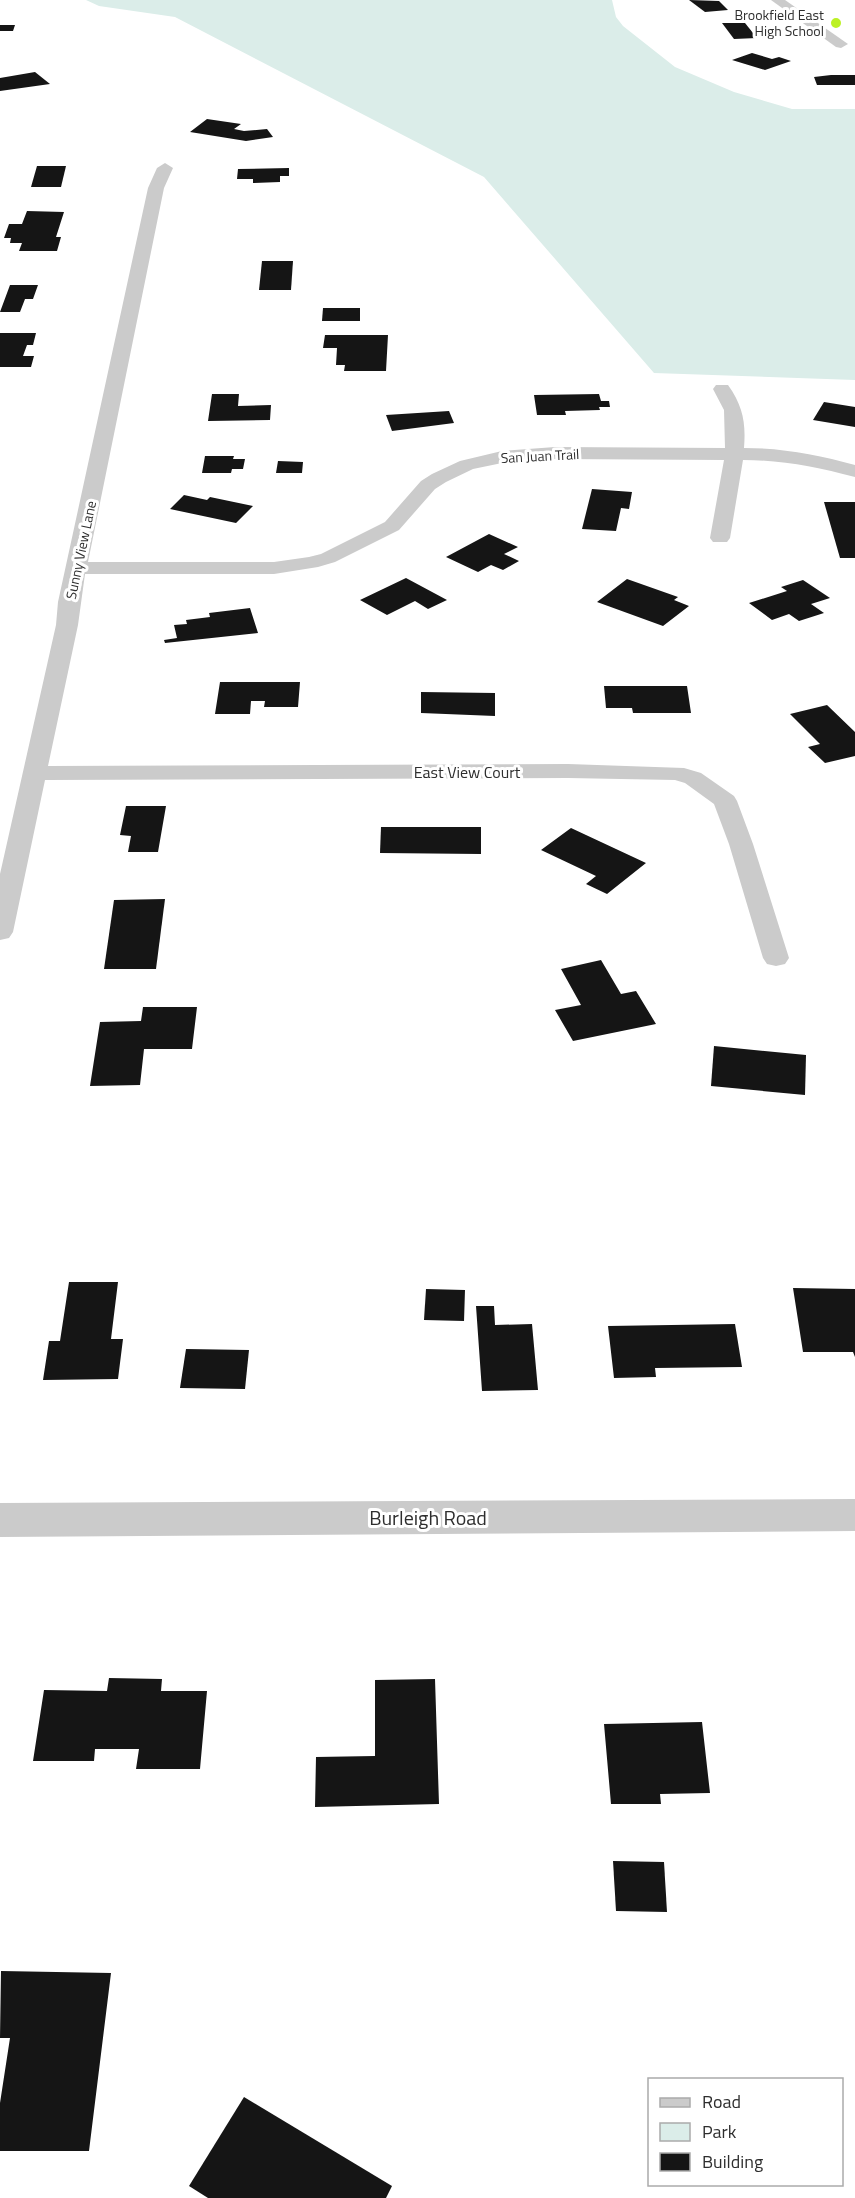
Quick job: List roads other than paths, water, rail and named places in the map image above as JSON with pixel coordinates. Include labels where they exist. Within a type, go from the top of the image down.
[{"type":"street","points":[[777,0],[841,44]]},
{"type":"street","name":"Sunny View Lane","points":[[0,932],[156,188],[165,168]]},
{"type":"street","points":[[720,538],[734,452],[735,424],[733,410],[722,389]]},
{"type":"street","name":"San Juan Trail","points":[[77,568],[274,568],[311,563],[327,558],[392,526],[428,485],[439,478],[467,465],[502,457],[555,453],[734,452],[791,455],[855,471]]},
{"type":"street","name":"East View Court","points":[[35,773],[611,771],[676,773],[693,778],[725,801],[741,844],[776,958]]},
{"type":"street","name":"Burleigh Road","points":[[0,1520],[855,1515]]},
{"type":"place","name":"Brookfield East High School","points":[[836,23]]}]
